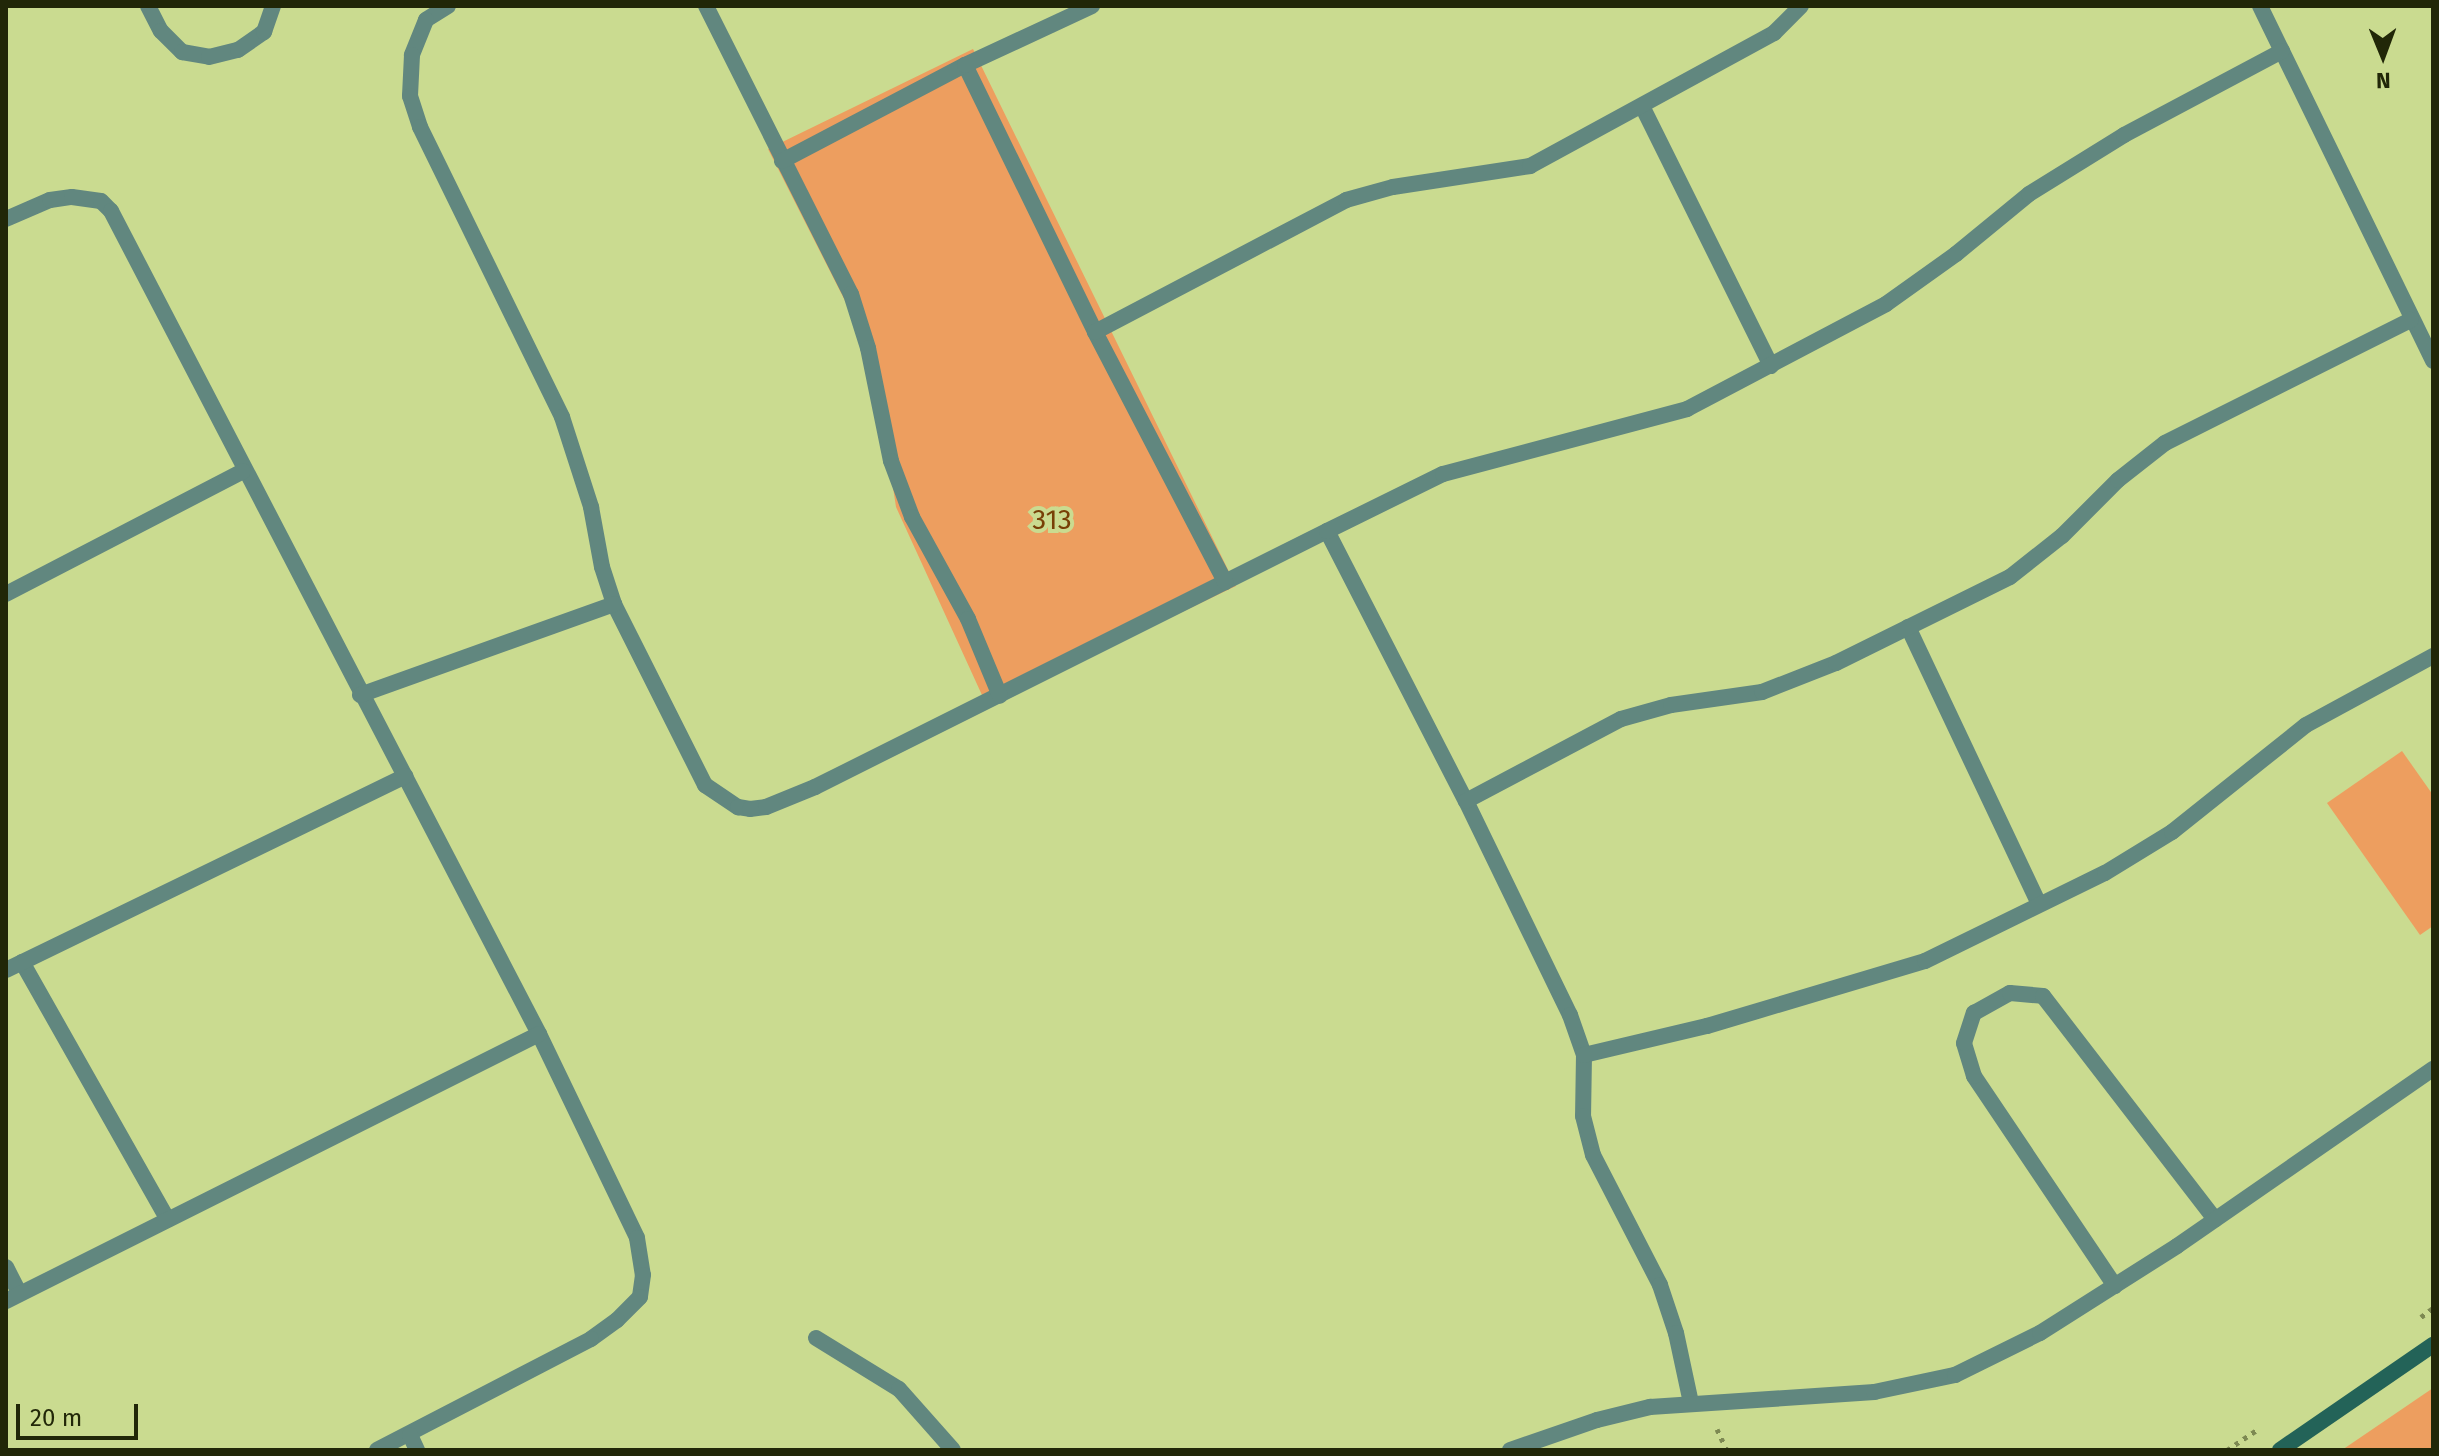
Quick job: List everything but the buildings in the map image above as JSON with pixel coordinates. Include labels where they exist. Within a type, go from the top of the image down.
[{"type":"main road","points":[[2280,1450],[2433,1345]]},
{"type":"street","points":[[148,6],[161,31],[182,52],[209,57],[238,50],[264,32],[273,6]]},
{"type":"street","points":[[448,6],[426,20],[417,36],[408,74],[410,96],[420,127],[562,417],[591,507],[602,567],[614,604],[705,785],[738,807],[766,807],[815,787],[1443,474],[1687,409],[1886,304],[1956,254],[2029,194],[2124,135],[2282,51]]},
{"type":"street","points":[[706,6],[851,294],[868,348],[891,461],[912,517],[968,619],[1000,696]]},
{"type":"street","points":[[782,161],[965,65],[1092,6]]},
{"type":"street","points":[[1095,332],[1346,200],[1393,187],[1530,166],[1643,108],[1774,33],[1801,6]]},
{"type":"street","points":[[2260,6],[2433,361]]},
{"type":"street","points":[[965,65],[1095,332],[1225,582]]},
{"type":"street","points":[[1643,108],[1771,366]]},
{"type":"street","points":[[6,219],[50,200],[72,197],[101,201],[111,211],[243,471],[539,1034],[637,1238],[643,1275],[640,1297],[591,1339],[414,1442],[377,1450]]},
{"type":"street","points":[[1466,801],[1621,719],[1671,705],[1762,692],[1836,663],[2010,577],[2062,536],[2118,480],[2165,443],[2411,320]]},
{"type":"street","points":[[6,594],[243,471]]},
{"type":"street","points":[[1327,531],[1466,801],[1570,1015],[1584,1055],[1583,1116],[1593,1155],[1660,1285],[1676,1333],[1691,1403]]},
{"type":"street","points":[[360,695],[614,604]]},
{"type":"street","points":[[1908,627],[2039,904]]},
{"type":"street","points":[[1584,1055],[1707,1026],[1925,961],[2105,873],[2172,832],[2306,725],[2433,656]]},
{"type":"street","points":[[168,1220],[14,966],[405,776]]},
{"type":"street","points":[[2115,1286],[1974,1076],[1964,1043],[1974,1013],[2010,993],[2043,996],[2215,1219]]},
{"type":"street","points":[[6,1267],[13,1297],[539,1034]]},
{"type":"street","points":[[1510,1450],[1597,1420],[1650,1407],[1874,1392],[1955,1375],[2040,1333],[2115,1286],[2433,1069]]},
{"type":"street","points":[[816,1338],[899,1389],[953,1450]]},
{"type":"green space","name":"313","points":[[973,49],[1236,586],[987,706],[896,507],[873,356],[768,149]]},
{"type":"green space","points":[[2402,751],[2433,795],[2433,926],[2420,935],[2327,803]]},
{"type":"green space","points":[[2433,1388],[2433,1450],[2342,1450]]}]
